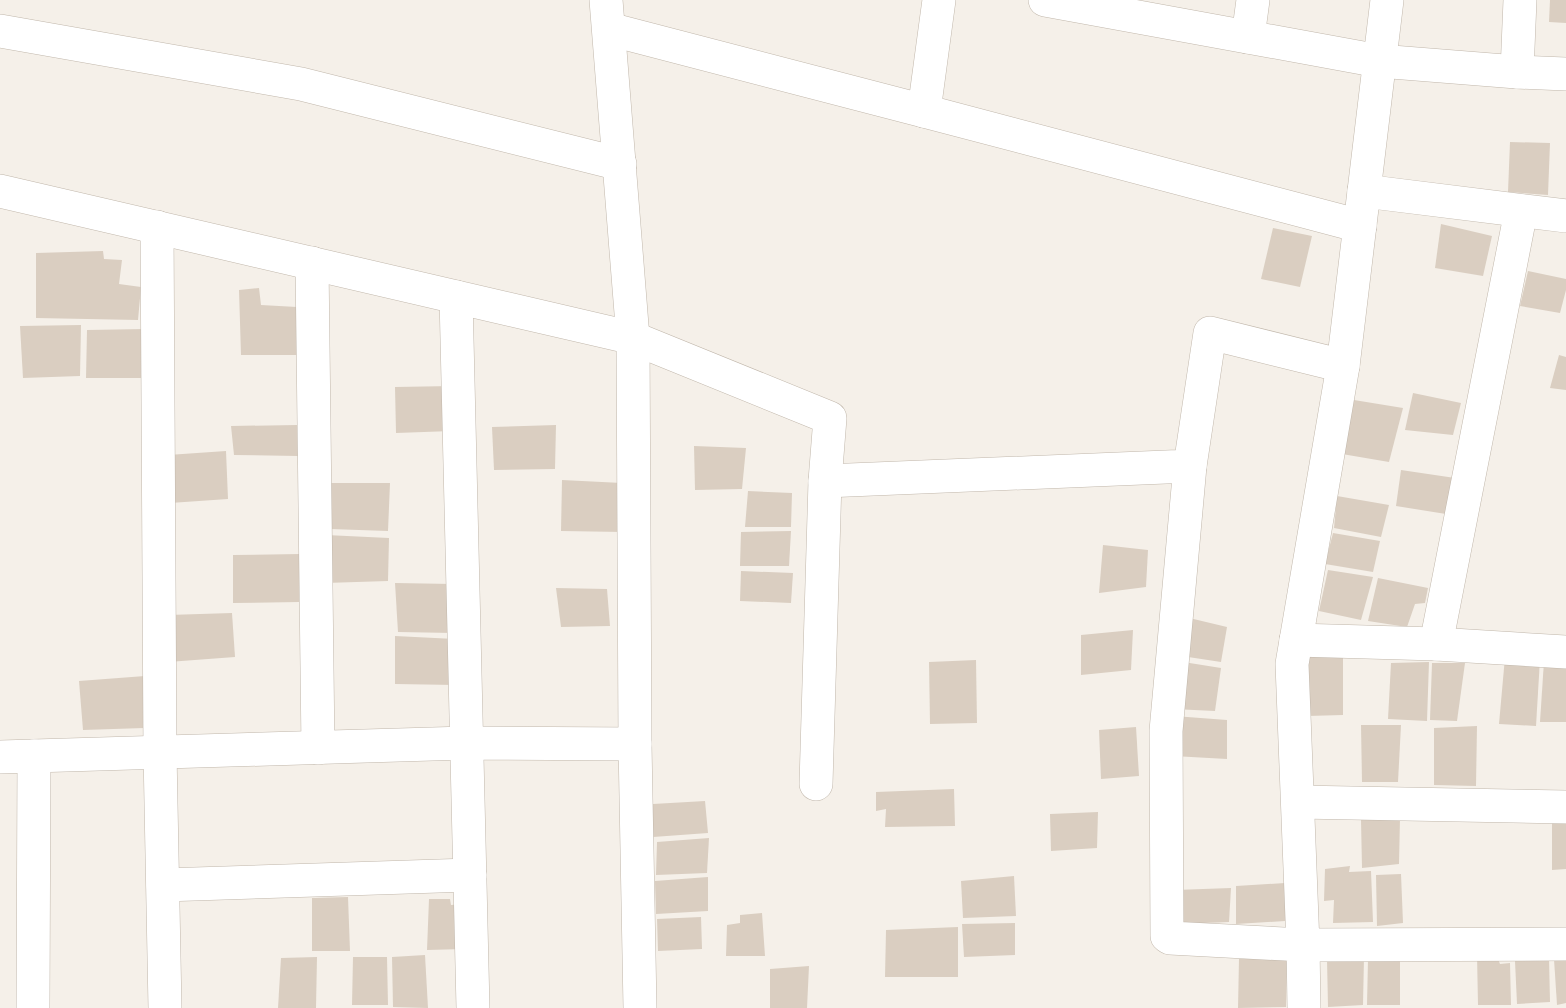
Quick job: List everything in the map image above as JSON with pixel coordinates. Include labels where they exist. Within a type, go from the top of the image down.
[{"type":"street","points":[[924,111],[939,0]]},
{"type":"street","points":[[1045,0],[1085,4],[1379,61],[1566,74]]},
{"type":"street","points":[[1248,37],[1253,0]]},
{"type":"street","points":[[1304,1008],[1292,664],[1343,366],[1387,0]]},
{"type":"street","points":[[1517,72],[1520,0]]},
{"type":"street","points":[[640,1008],[635,744],[633,338],[607,15],[924,111],[1360,226]]},
{"type":"street","points":[[0,31],[301,84],[620,164]]},
{"type":"street","points":[[0,191],[633,338],[830,418],[825,481],[816,784]]},
{"type":"street","points":[[1364,191],[1566,216]]},
{"type":"street","points":[[1436,644],[1521,211]]},
{"type":"street","points":[[157,227],[160,752],[165,1008]]},
{"type":"street","points":[[312,263],[318,748]]},
{"type":"street","points":[[456,297],[473,1008]]},
{"type":"street","points":[[1343,366],[1210,333],[1190,466],[1166,731],[1167,936],[1303,945],[1566,944]]},
{"type":"street","points":[[825,481],[1190,466]]},
{"type":"street","points":[[1296,640],[1436,644],[1566,652]]},
{"type":"street","points":[[0,757],[466,743],[635,744]]},
{"type":"street","points":[[33,1008],[34,756]]},
{"type":"street","points":[[1298,802],[1566,807]]},
{"type":"street","points":[[163,885],[470,875]]},
{"type":"building","points":[[1550,0],[1566,0],[1566,23],[1549,22]]},
{"type":"building","points":[[1510,142],[1550,143],[1548,195],[1508,192]]},
{"type":"building","points":[[1441,224],[1492,236],[1483,276],[1435,268]]},
{"type":"building","points":[[1273,228],[1312,236],[1300,287],[1261,279]]},
{"type":"building","points":[[103,251],[104,259],[122,260],[119,284],[141,287],[138,320],[36,318],[36,253]]},
{"type":"building","points":[[1528,271],[1566,279],[1566,290],[1560,313],[1520,306]]},
{"type":"building","points":[[259,288],[261,305],[297,307],[297,355],[241,355],[239,290]]},
{"type":"building","points":[[81,325],[80,376],[23,378],[20,326]]},
{"type":"building","points":[[145,329],[144,378],[86,378],[87,330]]},
{"type":"building","points":[[1559,355],[1566,357],[1566,390],[1550,388]]},
{"type":"building","points":[[453,386],[452,431],[396,433],[395,387]]},
{"type":"building","points":[[1413,393],[1461,403],[1453,435],[1405,430]]},
{"type":"building","points":[[1354,400],[1403,408],[1389,462],[1342,454]]},
{"type":"building","points":[[297,425],[298,456],[234,455],[231,426]]},
{"type":"building","points":[[556,425],[555,469],[494,470],[492,427]]},
{"type":"building","points":[[694,446],[746,448],[742,489],[695,490]]},
{"type":"building","points":[[226,451],[228,499],[170,503],[168,455]]},
{"type":"building","points":[[1401,470],[1455,478],[1446,514],[1396,506]]},
{"type":"building","points":[[562,480],[622,483],[623,532],[561,531]]},
{"type":"building","points":[[328,483],[390,483],[388,531],[330,529]]},
{"type":"building","points":[[748,491],[792,493],[791,527],[745,527]]},
{"type":"building","points":[[1337,496],[1389,505],[1381,537],[1334,528]]},
{"type":"building","points":[[791,531],[789,566],[740,566],[741,532]]},
{"type":"building","points":[[1333,533],[1380,541],[1373,572],[1325,564]]},
{"type":"building","points":[[326,535],[389,538],[388,581],[325,583]]},
{"type":"building","points":[[1103,545],[1148,550],[1146,587],[1099,593]]},
{"type":"building","points":[[300,554],[299,602],[233,603],[233,555]]},
{"type":"building","points":[[1328,570],[1373,577],[1361,620],[1319,611]]},
{"type":"building","points":[[741,571],[793,573],[791,603],[740,601]]},
{"type":"building","points":[[1378,578],[1428,588],[1425,603],[1415,604],[1407,627],[1368,621]]},
{"type":"building","points":[[395,583],[453,584],[453,633],[398,632]]},
{"type":"building","points":[[556,588],[607,589],[610,626],[561,627]]},
{"type":"building","points":[[232,613],[235,657],[168,662],[168,615]]},
{"type":"building","points":[[1181,616],[1227,627],[1221,662],[1175,655]]},
{"type":"building","points":[[1133,630],[1131,670],[1081,675],[1081,635]]},
{"type":"building","points":[[395,636],[455,639],[456,685],[395,684]]},
{"type":"building","points":[[1343,656],[1343,715],[1307,716],[1309,657]]},
{"type":"building","points":[[1505,657],[1540,659],[1536,726],[1499,724]]},
{"type":"building","points":[[976,660],[977,723],[930,724],[929,662]]},
{"type":"building","points":[[1177,661],[1221,668],[1215,711],[1173,709]]},
{"type":"building","points":[[1544,661],[1566,661],[1566,722],[1540,722]]},
{"type":"building","points":[[1429,662],[1427,721],[1388,719],[1391,663]]},
{"type":"building","points":[[1432,663],[1465,663],[1457,721],[1430,720]]},
{"type":"building","points":[[145,676],[144,728],[83,730],[79,681]]},
{"type":"building","points":[[1174,716],[1227,720],[1227,759],[1173,756]]},
{"type":"building","points":[[1361,725],[1401,725],[1398,782],[1362,782]]},
{"type":"building","points":[[1477,726],[1476,786],[1434,785],[1434,728]]},
{"type":"building","points":[[1136,727],[1139,776],[1101,779],[1099,730]]},
{"type":"building","points":[[954,789],[955,826],[885,827],[886,809],[876,811],[876,792]]},
{"type":"building","points":[[705,801],[708,833],[653,837],[653,804]]},
{"type":"building","points":[[1098,812],[1097,848],[1051,851],[1050,814]]},
{"type":"building","points":[[1566,816],[1566,869],[1552,870],[1552,818]]},
{"type":"building","points":[[1400,818],[1399,864],[1362,868],[1361,820]]},
{"type":"building","points":[[709,838],[707,873],[656,875],[657,842]]},
{"type":"building","points":[[1350,866],[1349,872],[1371,871],[1373,922],[1333,923],[1334,900],[1324,901],[1325,869]]},
{"type":"building","points":[[1401,874],[1403,923],[1377,926],[1376,875]]},
{"type":"building","points":[[1014,876],[1016,916],[963,918],[961,881]]},
{"type":"building","points":[[708,877],[708,911],[656,914],[655,881]]},
{"type":"building","points":[[1285,883],[1285,921],[1236,924],[1236,886]]},
{"type":"building","points":[[1231,888],[1229,922],[1179,924],[1175,890]]},
{"type":"building","points":[[348,897],[350,951],[312,951],[312,898]]},
{"type":"building","points":[[429,899],[450,899],[451,905],[463,904],[464,949],[427,950]]},
{"type":"building","points":[[762,913],[765,956],[726,956],[727,925],[740,923],[740,915]]},
{"type":"building","points":[[701,917],[702,949],[658,951],[657,919]]},
{"type":"building","points":[[1015,923],[1015,955],[964,957],[962,924]]},
{"type":"building","points":[[958,927],[958,977],[885,977],[886,930]]},
{"type":"building","points":[[1477,954],[1496,954],[1500,964],[1510,963],[1511,1005],[1478,1005]]},
{"type":"building","points":[[425,955],[428,1008],[393,1007],[392,957]]},
{"type":"building","points":[[1400,956],[1400,1005],[1367,1005],[1368,959]]},
{"type":"building","points":[[317,957],[316,1008],[278,1008],[281,958]]},
{"type":"building","points":[[353,957],[387,957],[388,1005],[352,1005]]},
{"type":"building","points":[[1287,957],[1286,1007],[1238,1008],[1239,959]]},
{"type":"building","points":[[1364,957],[1363,1005],[1328,1007],[1327,959]]},
{"type":"building","points":[[1549,957],[1550,1002],[1517,1004],[1515,961]]},
{"type":"building","points":[[1566,958],[1566,1003],[1557,1005],[1554,959]]},
{"type":"building","points":[[809,966],[807,1008],[770,1008],[770,969]]}]
